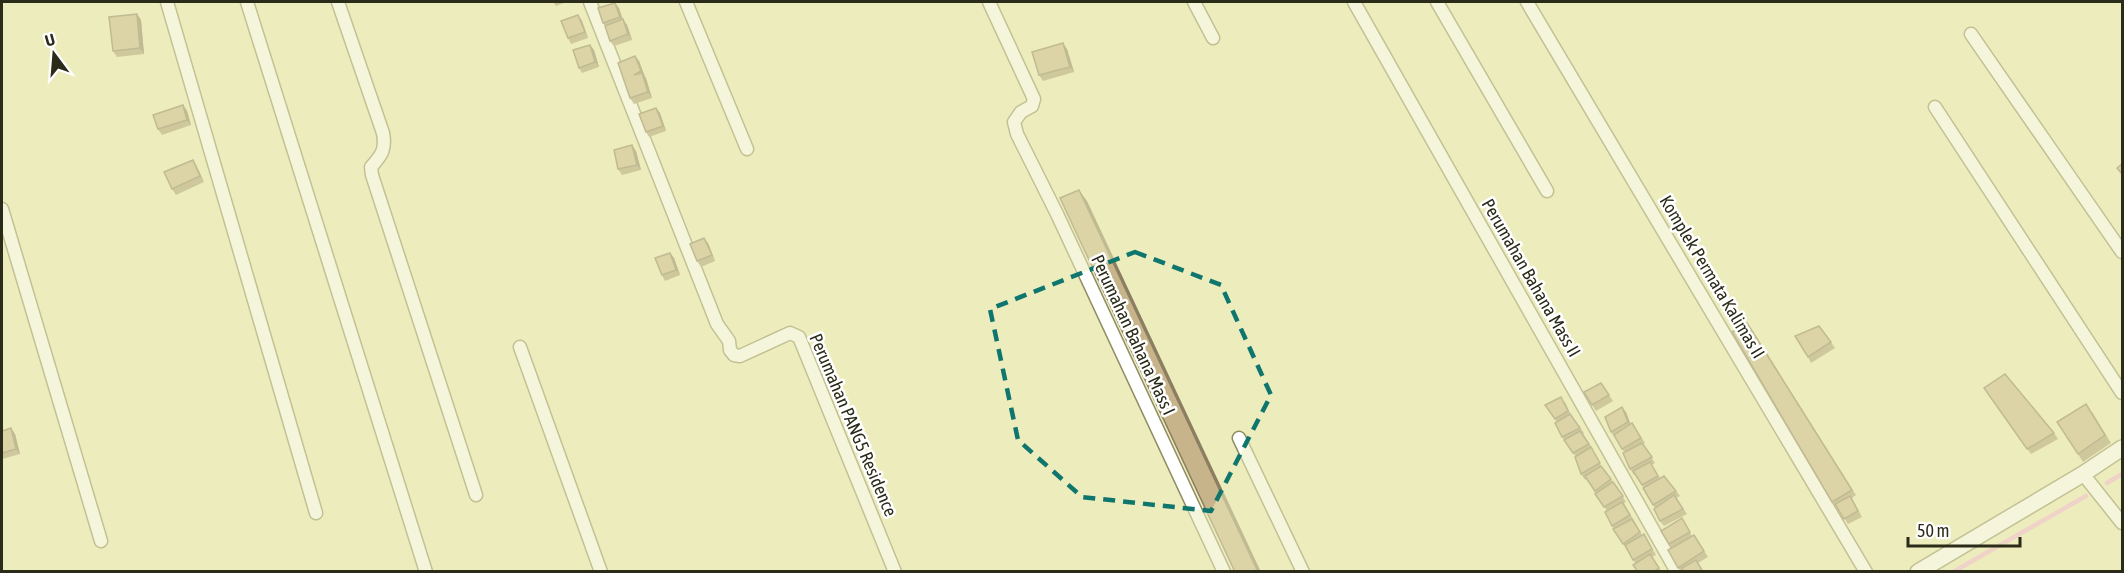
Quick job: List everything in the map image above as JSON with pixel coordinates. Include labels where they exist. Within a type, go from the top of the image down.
[{"type":"street","points":[[167,2],[316,513]]},
{"type":"street","points":[[247,2],[426,572]]},
{"type":"street","points":[[338,2],[386,144],[382,155],[371,167],[372,176],[476,495]]},
{"type":"street","name":"Perumahan PANG5 Residence","points":[[590,2],[717,324],[729,341],[730,350],[734,355],[740,356],[790,333],[799,337],[895,572]]},
{"type":"street","points":[[686,2],[747,149]]},
{"type":"street","name":"Perumahan Bahana Mass I","points":[[989,2],[1034,99],[1032,106],[1019,114],[1013,124],[1017,134],[1057,214],[1224,572]]},
{"type":"street","points":[[1194,2],[1213,38]]},
{"type":"street","name":"Perumahan Bahana Mass II","points":[[1354,2],[1677,572]]},
{"type":"street","points":[[1437,2],[1547,191]]},
{"type":"street","name":"Komplek Permata Kalimas II","points":[[1527,2],[1866,572]]},
{"type":"street","points":[[1971,34],[2122,252]]},
{"type":"street","points":[[1935,107],[2122,393]]},
{"type":"street","points":[[2,209],[101,541]]},
{"type":"street","points":[[520,347],[601,572]]},
{"type":"street","points":[[1239,438],[1303,572]]},
{"type":"street","points":[[1918,572],[2083,474],[2122,448]]},
{"type":"street","points":[[2083,474],[2122,522]]},
{"type":"highlighted area","points":[[1135,252],[1221,285],[1271,395],[1211,511],[1082,497],[1018,440],[990,309]]},
{"type":"building","points":[[615,3],[620,17],[603,23],[598,8]]},
{"type":"building","points":[[137,14],[140,48],[113,51],[109,17]]},
{"type":"building","points":[[578,15],[585,32],[568,38],[561,21]]},
{"type":"building","points":[[623,19],[628,34],[610,41],[605,26]]},
{"type":"building","points":[[1063,43],[1070,67],[1039,75],[1032,52]]},
{"type":"building","points":[[590,45],[595,62],[579,68],[573,50]]},
{"type":"building","points":[[635,56],[641,71],[634,75],[642,73],[648,92],[630,98],[618,63]]},
{"type":"building","points":[[183,105],[187,120],[158,129],[153,115]]},
{"type":"building","points":[[656,108],[663,126],[646,132],[639,114]]},
{"type":"building","points":[[632,145],[637,165],[618,169],[614,150]]},
{"type":"building","points":[[193,160],[200,176],[172,189],[164,172]]},
{"type":"building","points":[[2122,164],[2122,174],[2117,168]]},
{"type":"building","points":[[1079,190],[1258,572],[1235,572],[1060,198]]},
{"type":"building","points":[[704,238],[712,255],[697,261],[690,244]]},
{"type":"building","points":[[670,253],[676,270],[662,275],[655,258]]},
{"type":"building","points":[[1747,323],[1852,490],[1832,502],[1732,332]]},
{"type":"building","points":[[1819,326],[1831,342],[1808,357],[1795,336]]},
{"type":"building","points":[[2005,374],[2054,433],[2027,449],[1984,388]]},
{"type":"building","points":[[1601,383],[1609,395],[1592,405],[1584,392]]},
{"type":"building","points":[[1561,397],[1568,411],[1555,419],[1545,405]]},
{"type":"building","points":[[2086,404],[2105,435],[2078,454],[2057,422]]},
{"type":"building","points":[[1622,407],[1628,422],[1611,432],[1605,417]]},
{"type":"building","points":[[1570,414],[1580,428],[1562,437],[1555,423]]},
{"type":"building","points":[[1632,423],[1641,438],[1622,449],[1614,435]]},
{"type":"building","points":[[11,428],[16,449],[2,453],[2,431]]},
{"type":"building","points":[[1580,431],[1589,444],[1573,453],[1564,440]]},
{"type":"building","points":[[1642,443],[1652,457],[1630,469],[1623,453]]},
{"type":"building","points":[[1591,447],[1600,463],[1581,474],[1575,457]]},
{"type":"building","points":[[1650,462],[1658,476],[1642,485],[1633,471]]},
{"type":"building","points":[[1601,466],[1611,479],[1595,491],[1585,476]]},
{"type":"building","points":[[1664,476],[1676,491],[1653,505],[1643,488]]},
{"type":"building","points":[[1613,482],[1623,496],[1604,507],[1595,494]]},
{"type":"building","points":[[1674,495],[1683,509],[1660,521],[1654,509]]},
{"type":"building","points":[[1850,496],[1858,511],[1844,519],[1835,504]]},
{"type":"building","points":[[1622,502],[1630,515],[1612,526],[1605,512]]},
{"type":"building","points":[[1682,518],[1690,532],[1669,544],[1661,531]]},
{"type":"building","points":[[1632,519],[1640,532],[1623,544],[1613,529]]},
{"type":"building","points":[[1644,534],[1652,549],[1633,560],[1625,545]]},
{"type":"building","points":[[1694,535],[1704,551],[1678,568],[1668,550]]},
{"type":"building","points":[[1650,554],[1659,568],[1653,572],[1638,572],[1633,565]]},
{"type":"building","points":[[1696,560],[1703,572],[1684,572],[1682,568]]},
{"type":"waterway","points":[[2107,483],[2122,474]]},
{"type":"waterway","points":[[1953,572],[2086,496]]}]
